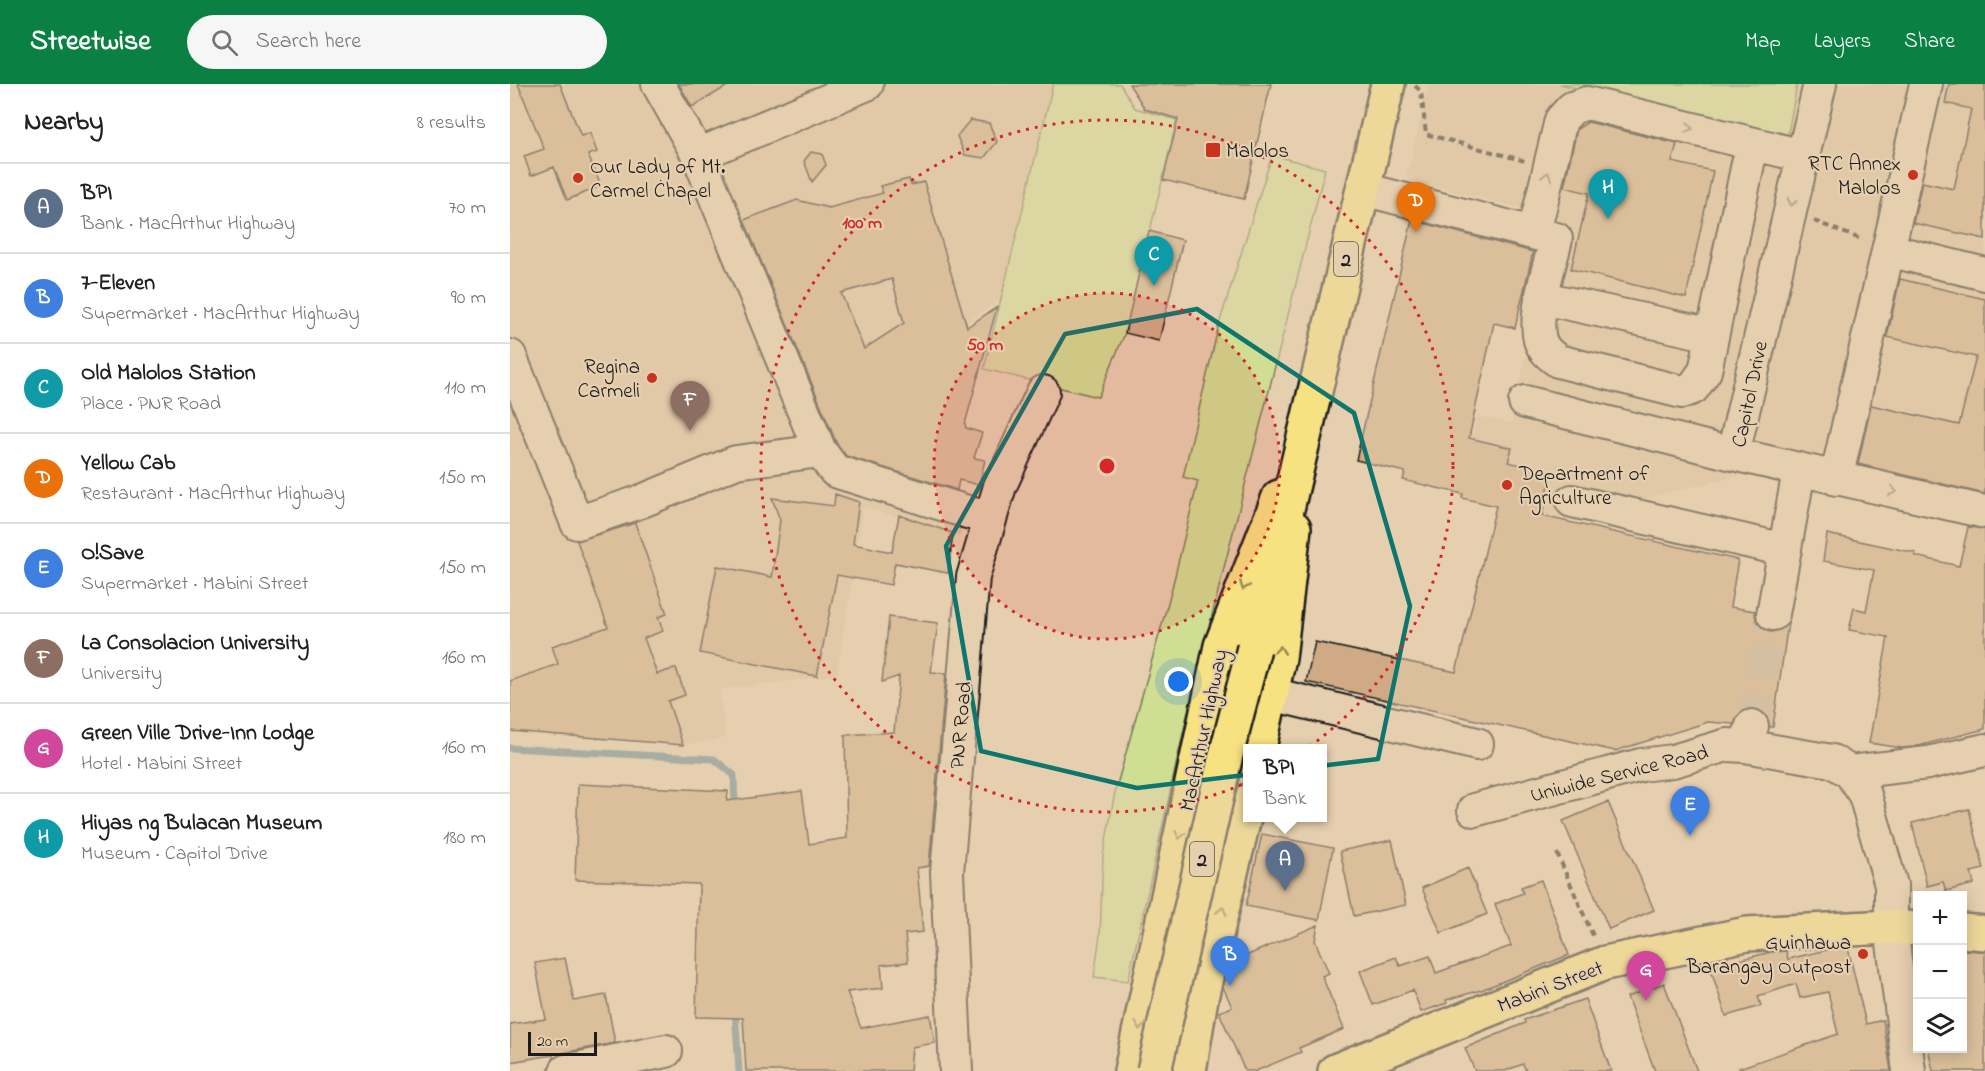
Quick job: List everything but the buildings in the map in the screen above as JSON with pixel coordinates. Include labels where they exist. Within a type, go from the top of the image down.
[{"type":"main road","name":"MacArthur Highway","points":[[1154,1071],[1226,755],[1254,648],[1388,84]]},
{"type":"main road","name":"MacArthur Highway","points":[[1260,744],[1279,658],[1304,434]]},
{"type":"main road","name":"MacArthur Highway","points":[[1131,1071],[1221,646],[1304,434]]},
{"type":"main road","points":[[1189,1071],[1201,998],[1243,822]]},
{"type":"main road","name":"Mabini Street","points":[[1335,1071],[1605,963],[1747,934],[1904,928]]},
{"type":"main road","points":[[1967,931],[1985,933]]},
{"type":"street","points":[[658,84],[698,155],[820,451],[836,471],[990,519]]},
{"type":"street","points":[[698,155],[867,84]]},
{"type":"street","name":"Capitol Drive","points":[[1820,84],[1733,454],[1985,512]]},
{"type":"street","points":[[1836,479],[1926,84]]},
{"type":"street","points":[[1534,233],[1561,120],[1572,108],[1587,103],[1803,156]]},
{"type":"street","points":[[1363,189],[1556,239],[1538,327],[1541,342],[1546,351],[1558,361],[1682,392],[1693,388],[1700,380],[1712,335],[1752,144]]},
{"type":"street","points":[[1887,250],[1985,274]]},
{"type":"street","points":[[1543,298],[1712,335]]},
{"type":"street","points":[[510,356],[577,523],[642,501],[736,462],[820,451]]},
{"type":"street","name":"PNR Road","points":[[956,1071],[947,872],[973,578],[1000,486],[1043,392]]},
{"type":"street","points":[[1525,402],[1733,454]]},
{"type":"street","points":[[1773,614],[1799,471]]},
{"type":"street","points":[[1572,501],[1785,550]]},
{"type":"street","points":[[1271,694],[1476,744]]},
{"type":"street","name":"Uniwide Service Road","points":[[1474,810],[1641,765],[1673,761],[1749,736],[1832,761],[1850,772]]},
{"type":"street","points":[[1909,1071],[1904,928],[1865,795],[1850,772],[1928,763],[1985,750]]},
{"type":"street","points":[[566,1071],[666,1051]]},
{"type":"path","points":[[1413,84],[1421,91],[1425,134],[1550,167]]},
{"type":"path","points":[[1791,207],[1800,216],[1887,250]]},
{"type":"path","points":[[1557,854],[1605,963]]},
{"type":"highlighted area","points":[[1197,309],[1354,413],[1410,606],[1378,759],[1137,788],[981,751],[946,546],[1065,334]]},
{"type":"shaded area","points":[[510,84],[1053,84],[1000,299],[870,390],[870,471],[963,498],[961,536],[863,507],[837,675],[719,690],[726,738],[683,745],[510,731]]},
{"type":"shaded area","points":[[1429,84],[1985,84],[1985,499],[1802,461],[1556,519],[1459,497],[1477,416],[1511,423],[1556,217],[1406,179]]},
{"type":"green space","points":[[1053,84],[1120,84],[1135,108],[1177,120],[1125,333],[1098,397],[984,369]]},
{"type":"green space","points":[[1560,84],[1797,84],[1787,139]]},
{"type":"green space","points":[[1272,155],[1325,169],[1190,702],[1128,981],[1094,977],[1100,935],[1103,856],[1115,792],[1171,592],[1198,481],[1183,477],[1219,324]]},
{"type":"waterway","points":[[510,748],[714,759],[734,775],[735,809]]},
{"type":"waterway","points":[[735,1009],[739,1071]]},
{"type":"tunnel","points":[[1752,726],[1773,614]]},
{"type":"place","name":"Malolos","points":[[1213,150]]},
{"type":"place","name":"RTC Annex Malolos","points":[[1913,175]]},
{"type":"place","name":"Our Lady of Mt. Carmel Chapel","points":[[578,178]]},
{"type":"place","name":"Hiyas ng Bulacan Museum","points":[[1608,219]]},
{"type":"place","name":"Yellow Cab","points":[[1416,232]]},
{"type":"place","name":"Old Malolos Station","points":[[1154,286]]},
{"type":"place","name":"Regina Carmeli","points":[[652,378]]},
{"type":"place","name":"La Consolacion University","points":[[690,431]]},
{"type":"place","name":"Department of Agriculture","points":[[1507,485]]},
{"type":"place","name":"O!Save","points":[[1690,836]]},
{"type":"place","name":"BPI","points":[[1285,891]]},
{"type":"place","name":"Guinhawa Barangay Outpost","points":[[1863,954]]},
{"type":"place","name":"7-Eleven","points":[[1230,986]]},
{"type":"place","name":"Green Ville Drive-Inn Lodge","points":[[1646,1001]]}]
